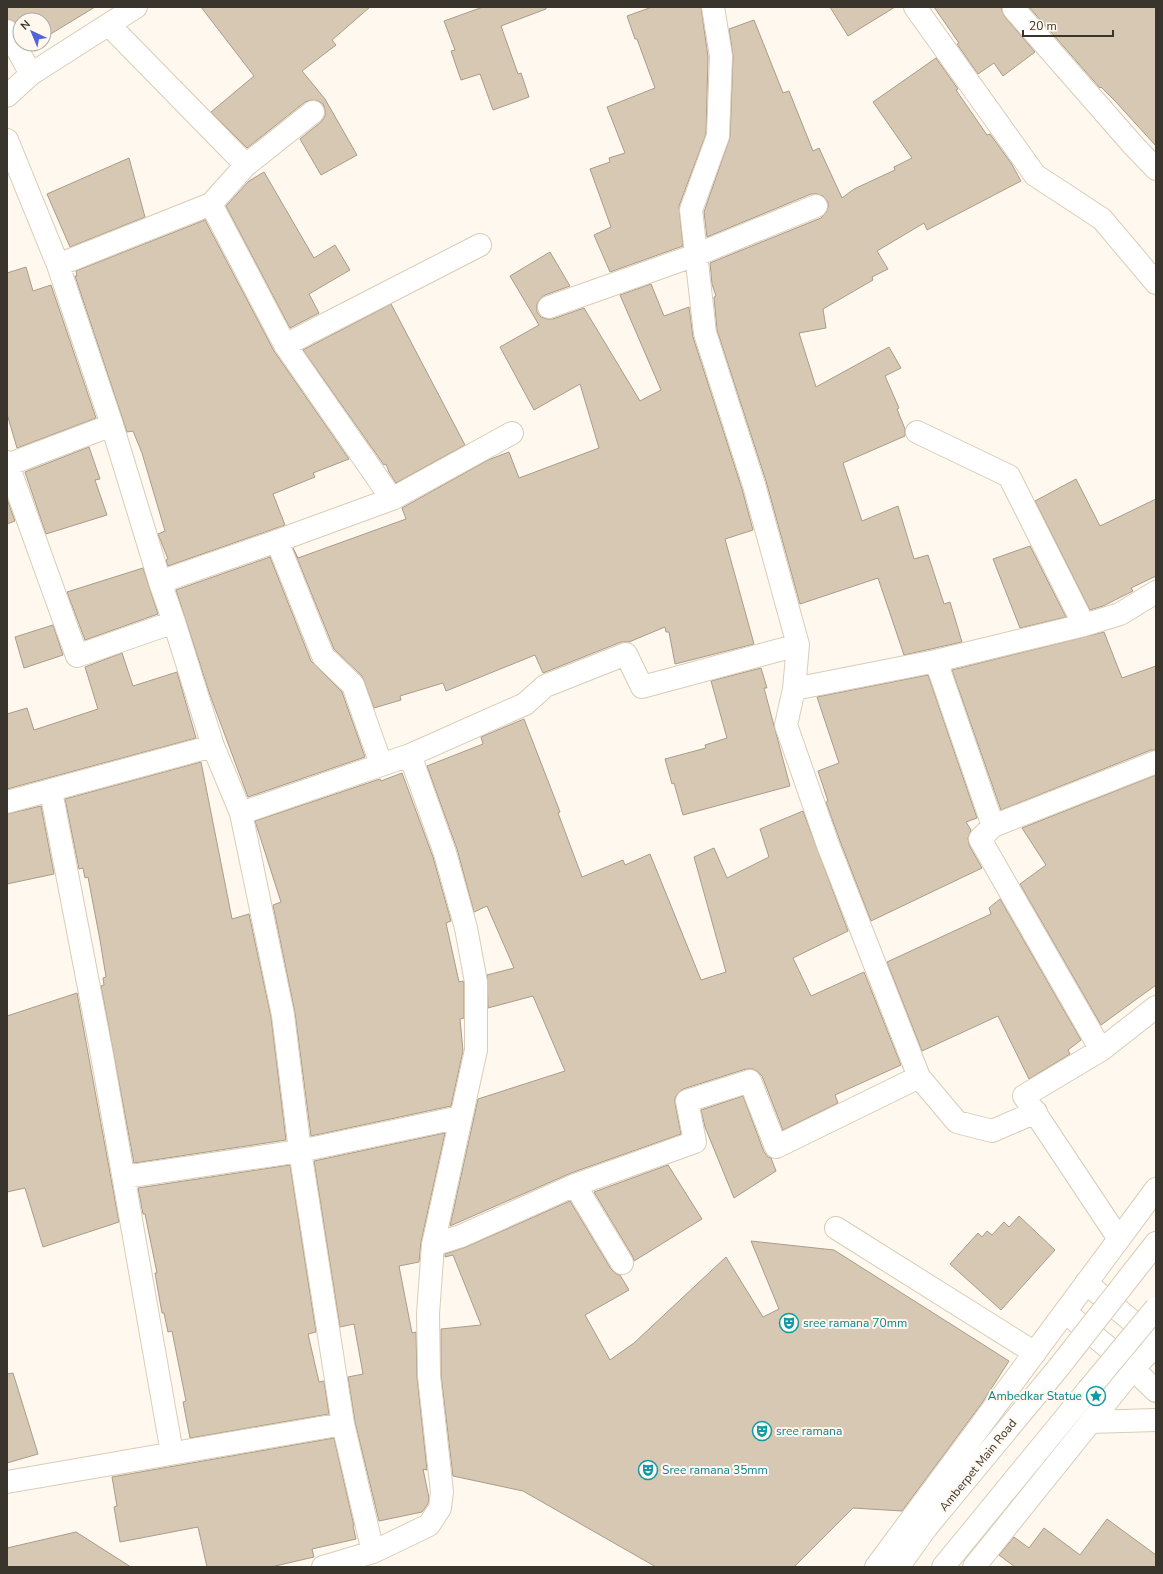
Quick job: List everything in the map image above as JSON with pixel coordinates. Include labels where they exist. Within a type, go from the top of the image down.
[{"type":"main road","points":[[7,96],[31,74],[136,7]]},
{"type":"main road","points":[[713,7],[721,56],[718,136],[691,210],[705,333],[754,485],[798,645],[794,689],[786,725],[828,844],[919,1077],[957,1122],[992,1131],[1036,1112]]},
{"type":"main road","points":[[915,7],[1035,175],[1102,219],[1156,283]]},
{"type":"main road","points":[[1015,7],[1014,10],[1156,169]]},
{"type":"main road","points":[[109,25],[246,165]]},
{"type":"main road","points":[[7,31],[31,74]]},
{"type":"main road","points":[[58,264],[212,204],[246,165],[313,112]]},
{"type":"main road","points":[[7,140],[58,264],[112,425],[160,582],[213,746],[241,813],[283,1015],[300,1150],[343,1424],[373,1552]]},
{"type":"main road","points":[[212,204],[285,344],[392,499]]},
{"type":"main road","points":[[549,307],[696,255],[816,206]]},
{"type":"main road","points":[[285,344],[480,245]]},
{"type":"main road","points":[[112,425],[7,464],[77,656],[174,622]]},
{"type":"main road","points":[[917,432],[1009,476],[1084,625]]},
{"type":"main road","points":[[160,582],[392,499],[512,433]]},
{"type":"main road","points":[[277,541],[323,656],[353,685],[381,764]]},
{"type":"main road","points":[[794,689],[936,661],[1084,625],[1120,614],[1156,592]]},
{"type":"main road","points":[[241,813],[410,755],[525,704],[546,686],[626,654],[642,687],[798,645]]},
{"type":"main road","points":[[936,661],[993,826]]},
{"type":"main road","points":[[7,802],[213,746]]},
{"type":"main road","points":[[323,1567],[373,1552],[429,1525],[440,1508],[442,1492],[429,1376],[428,1314],[434,1245],[476,1050],[476,982],[466,928],[445,853],[410,755]]},
{"type":"main road","points":[[1101,1050],[980,838],[993,826],[1156,762]]},
{"type":"main road","points":[[51,791],[102,1055],[172,1453]]},
{"type":"main road","points":[[1119,1239],[1024,1096],[1101,1050],[1156,1007]]},
{"type":"main road","points":[[434,1245],[462,1236],[575,1185],[695,1142],[687,1101],[750,1081],[776,1147],[919,1077]]},
{"type":"main road","points":[[124,1178],[300,1150],[461,1117]]},
{"type":"main road","points":[[575,1185],[622,1262]]},
{"type":"main road","points":[[876,1567],[1156,1189]]},
{"type":"main road","points":[[836,1228],[1034,1353]]},
{"type":"main road","name":"Amberpet Main Road","points":[[898,1567],[926,1528],[1059,1367],[1156,1243]]},
{"type":"main road","points":[[1086,1283],[1156,1341]]},
{"type":"main road","points":[[943,1567],[1156,1308]]},
{"type":"main road","points":[[1065,1312],[1133,1369],[1156,1391]]},
{"type":"main road","points":[[974,1567],[1133,1369],[1156,1345]]},
{"type":"main road","points":[[1090,1422],[1156,1420]]},
{"type":"main road","points":[[7,1482],[343,1424]]},
{"type":"building","points":[[7,7],[95,7],[52,33],[52,12],[12,12],[12,20],[7,19]]},
{"type":"building","points":[[201,7],[370,7],[332,40],[336,45],[302,71],[325,99],[357,155],[321,175],[300,139],[321,122],[325,116],[323,104],[312,100],[305,102],[247,148],[211,112],[254,76]]},
{"type":"building","points":[[483,7],[546,7],[546,9],[501,26],[518,74],[521,73],[529,97],[493,110],[480,74],[461,80],[451,51],[455,50],[444,21]]},
{"type":"building","points":[[652,7],[701,7],[708,57],[706,134],[679,206],[683,246],[610,272],[594,235],[611,227],[590,169],[610,162],[609,158],[625,153],[607,107],[655,88],[627,16]]},
{"type":"building","points":[[830,7],[895,7],[848,36]]},
{"type":"building","points":[[934,7],[1002,7],[1005,17],[1035,52],[1003,76],[994,63],[978,74]]},
{"type":"building","points":[[1029,7],[1156,7],[1156,146],[1116,102],[1101,87],[1100,88]]},
{"type":"building","points":[[754,20],[783,93],[789,91],[813,151],[819,148],[842,198],[854,189],[895,170],[894,167],[912,158],[873,102],[936,58],[958,89],[956,90],[987,135],[990,134],[1011,163],[1021,181],[927,230],[924,223],[877,251],[888,269],[872,277],[873,280],[823,309],[826,328],[799,333],[816,387],[889,347],[901,368],[885,376],[899,408],[897,409],[905,429],[905,436],[843,463],[862,521],[898,506],[914,559],[928,555],[944,604],[950,602],[962,642],[904,655],[878,578],[800,604],[766,481],[717,330],[714,297],[716,296],[712,284],[710,263],[821,218],[826,213],[828,202],[823,196],[811,194],[707,237],[704,212],[730,137],[733,56],[729,29]]},
{"type":"building","points":[[129,158],[145,217],[70,247],[47,194]]},
{"type":"building","points":[[264,172],[314,258],[335,245],[350,270],[309,294],[319,313],[290,328],[226,206],[249,181]]},
{"type":"building","points":[[205,220],[274,351],[349,459],[313,473],[315,477],[273,494],[285,525],[168,566],[166,560],[168,559],[158,534],[165,531],[142,453],[133,431],[127,432],[75,276],[77,276],[76,271]]},
{"type":"building","points":[[550,252],[570,286],[545,295],[537,304],[537,312],[541,317],[553,319],[584,308],[640,401],[661,390],[620,295],[651,284],[664,316],[689,307],[693,337],[742,489],[753,530],[725,539],[754,644],[675,664],[669,632],[666,632],[665,627],[629,642],[621,642],[543,673],[535,655],[446,691],[443,683],[400,696],[401,700],[374,708],[362,676],[334,649],[293,548],[298,558],[406,519],[402,508],[488,460],[509,452],[519,478],[599,448],[580,384],[534,410],[500,347],[539,325],[510,276]]},
{"type":"building","points":[[26,267],[33,291],[51,285],[96,418],[17,448],[7,414],[7,273]]},
{"type":"building","points":[[391,304],[465,445],[396,483],[386,464],[384,465],[303,350]]},
{"type":"building","points":[[89,447],[100,479],[95,480],[107,515],[46,534],[25,472]]},
{"type":"building","points":[[1076,479],[1100,526],[1156,499],[1156,576],[1131,588],[1133,591],[1103,606],[1090,610],[1035,501]]},
{"type":"building","points":[[7,499],[15,521],[7,524]]},
{"type":"building","points":[[1030,546],[1066,617],[1020,628],[993,559]]},
{"type":"building","points":[[270,557],[311,661],[342,692],[365,757],[248,797],[210,695],[176,590]]},
{"type":"building","points":[[143,568],[158,614],[85,640],[67,592]]},
{"type":"building","points":[[53,625],[63,655],[24,668],[15,637]]},
{"type":"building","points":[[1104,632],[1122,678],[1156,666],[1156,750],[1151,750],[1001,810],[952,670]]},
{"type":"building","points":[[122,653],[133,686],[177,672],[196,738],[7,789],[7,714],[27,708],[34,730],[98,709],[85,667]]},
{"type":"building","points":[[761,668],[767,688],[764,688],[790,786],[683,815],[674,783],[672,784],[665,759],[706,748],[705,745],[727,738],[711,681]]},
{"type":"building","points":[[928,675],[977,818],[966,822],[971,830],[968,838],[969,845],[982,868],[871,921],[826,802],[828,801],[818,771],[839,763],[817,697]]},
{"type":"building","points":[[524,719],[560,812],[558,813],[582,877],[623,860],[625,865],[650,854],[701,980],[726,972],[694,857],[714,848],[727,878],[769,857],[760,829],[803,811],[848,931],[793,958],[811,996],[864,972],[901,1065],[835,1095],[838,1103],[783,1130],[762,1076],[753,1069],[746,1069],[683,1089],[675,1098],[681,1134],[571,1173],[450,1226],[478,1099],[565,1071],[533,996],[488,1008],[487,975],[514,968],[487,906],[474,912],[457,849],[427,766],[483,744],[481,737]]},
{"type":"building","points":[[201,762],[232,919],[249,914],[271,1017],[286,1140],[134,1163],[101,986],[104,985],[103,978],[106,977],[100,940],[88,877],[85,878],[83,868],[79,869],[65,799]]},
{"type":"building","points":[[402,773],[433,857],[451,921],[446,923],[459,982],[463,981],[464,983],[464,1018],[460,1019],[463,1051],[451,1106],[311,1136],[295,1013],[273,905],[281,902],[255,821]]},
{"type":"building","points":[[1156,775],[1156,985],[1101,1025],[1020,884],[1046,865],[1022,828]]},
{"type":"building","points":[[41,806],[54,874],[7,884],[7,814]]},
{"type":"building","points":[[1000,899],[1081,1040],[1068,1050],[1070,1054],[1029,1079],[998,1016],[922,1051],[887,962],[991,914],[989,908]]},
{"type":"building","points":[[77,993],[119,1222],[43,1247],[25,1188],[7,1192],[7,1016]]},
{"type":"building","points":[[743,1096],[764,1152],[771,1158],[776,1171],[734,1198],[705,1127],[701,1110]]},
{"type":"building","points":[[445,1133],[421,1242],[419,1262],[399,1266],[412,1333],[416,1332],[417,1377],[427,1470],[423,1469],[429,1498],[428,1504],[422,1512],[379,1521],[355,1422],[348,1377],[363,1374],[354,1324],[340,1327],[314,1161]]},
{"type":"building","points":[[290,1165],[316,1332],[308,1334],[319,1382],[324,1381],[329,1414],[190,1438],[183,1402],[186,1401],[172,1331],[168,1332],[164,1313],[162,1313],[155,1273],[157,1273],[138,1188]]},
{"type":"building","points":[[668,1165],[702,1219],[634,1261],[594,1192]]},
{"type":"building","name":"sree ramana","points":[[570,1201],[611,1269],[616,1274],[620,1275],[629,1290],[585,1315],[610,1360],[634,1343],[726,1257],[763,1317],[779,1309],[751,1241],[834,1250],[1009,1361],[982,1403],[902,1511],[853,1508],[794,1567],[656,1567],[523,1491],[453,1476],[441,1375],[441,1329],[481,1325],[453,1255],[445,1257],[445,1254],[466,1247]]},
{"type":"building","points":[[1019,1216],[1055,1250],[1001,1310],[950,1264],[978,1233],[982,1237],[987,1231],[992,1235],[1004,1222],[1009,1227]]},
{"type":"building","points":[[13,1373],[38,1454],[7,1463],[7,1374]]},
{"type":"building","points":[[334,1438],[356,1539],[312,1549],[314,1557],[271,1567],[207,1567],[198,1527],[120,1542],[114,1507],[117,1506],[112,1477]]},
{"type":"building","points":[[1107,1519],[1156,1555],[1156,1567],[1015,1567],[999,1555],[1014,1537],[1029,1548],[1044,1528],[1080,1555]]},
{"type":"building","points":[[76,1532],[131,1567],[7,1567],[7,1548]]},
{"type":"place","name":"sree ramana 70mm","points":[[789,1323]]},
{"type":"place","name":"Ambedkar Statue","points":[[1096,1396]]},
{"type":"place","name":"sree ramana","points":[[762,1431]]},
{"type":"place","name":"Sree ramana 35mm","points":[[648,1470]]}]
